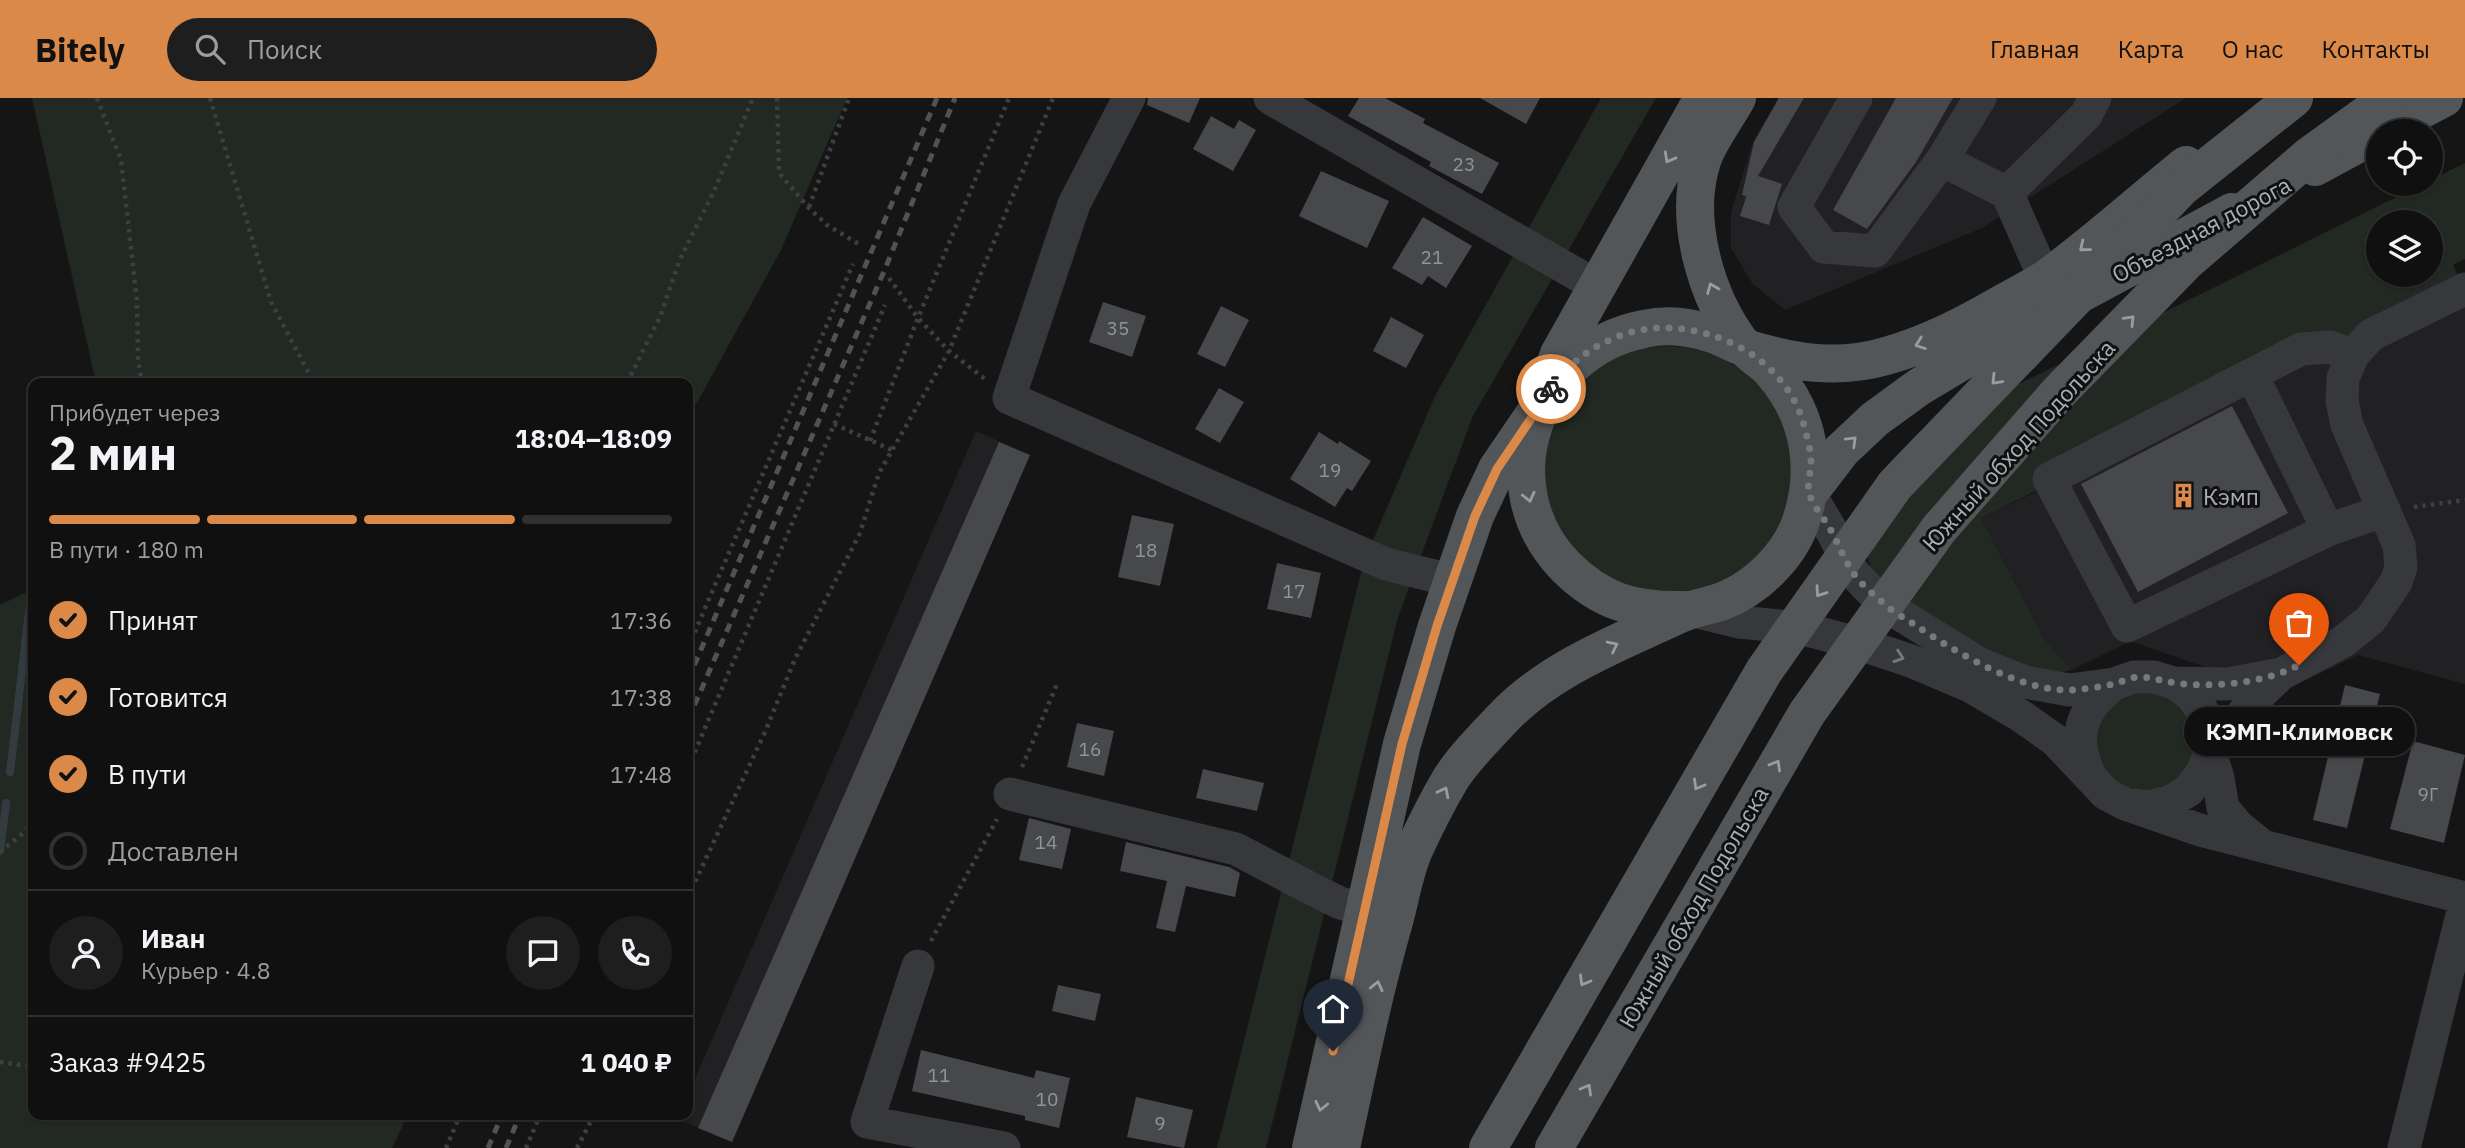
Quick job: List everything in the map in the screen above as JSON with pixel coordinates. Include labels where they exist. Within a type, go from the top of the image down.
[{"type":"main road","name":"Объездная дорога","points":[[1744,348],[1793,360],[1839,365],[1885,356],[1954,331],[2045,279],[2269,98]]},
{"type":"main road","points":[[1488,1148],[1764,671],[1895,485],[2182,187],[2294,98]]},
{"type":"main road","name":"Южный обход Подольска","points":[[1554,1148],[1807,713],[1939,529],[2060,391],[2187,261],[2309,156],[2389,98]]},
{"type":"main road","name":"Объездная дорога","points":[[2404,119],[2444,98]]},
{"type":"main road","points":[[1690,610],[1651,611],[1614,601],[1580,581],[1553,553],[1535,520],[1526,482],[1528,443],[1559,354],[1597,286],[1720,107]]},
{"type":"main road","points":[[1720,107],[1702,160],[1695,209],[1698,248],[1723,313],[1744,348]]},
{"type":"main road","name":"Объездная дорога","points":[[1809,493],[1842,450],[1875,419],[1919,387],[2024,324],[2366,140]]},
{"type":"main road","points":[[1311,1148],[1402,744],[1437,626],[1475,516],[1497,469],[1559,378],[1583,355],[1613,338],[1646,328],[1680,327],[1713,334],[1744,348],[1770,369],[1791,396],[1805,426],[1811,459],[1809,493],[1799,527],[1780,558],[1755,582],[1724,600],[1690,610],[1552,677],[1503,718],[1452,777],[1413,852],[1380,971],[1341,1148]]},
{"type":"lane","points":[[1129,98],[1074,204],[1009,398],[1386,564],[1454,581]]},
{"type":"lane","points":[[1270,98],[1597,286]]},
{"type":"lane","points":[[1856,98],[1794,206],[1824,247],[1875,251],[1942,160],[1980,98]]},
{"type":"lane","points":[[2007,193],[2091,107],[2123,98]]},
{"type":"lane","points":[[1942,160],[2007,193],[2045,279]]},
{"type":"lane","points":[[2125,804],[2148,807],[2169,802],[2188,791],[2202,773],[2210,752],[2257,696],[2281,674],[2344,641],[2371,619],[2396,582],[2401,567],[2399,545],[2347,425],[2342,401],[2343,378],[2353,355],[2371,335],[2465,289]]},
{"type":"lane","points":[[2353,355],[2330,347],[2301,349],[2049,479],[2127,626],[2328,530],[2383,511]]},
{"type":"lane","points":[[2252,375],[2328,530]]},
{"type":"lane","points":[[1809,493],[1851,570],[1883,604],[1980,664],[2025,682],[2070,690],[2114,684],[2134,677],[2154,677],[2174,683],[2228,684],[2281,674]]},
{"type":"lane","points":[[1690,610],[1739,622],[1800,628],[1900,658],[1970,686],[2021,716],[2055,740],[2106,794],[2125,804],[2200,830],[2465,901],[2455,992],[2404,1148]]},
{"type":"lane","points":[[2174,683],[2191,695],[2203,712],[2210,732],[2210,752],[2223,808],[2238,826],[2264,847]]},
{"type":"lane","points":[[2090,778],[2081,757],[2080,735],[2086,714],[2098,696],[2114,684]]},
{"type":"lane","points":[[1010,794],[1236,849],[1340,903],[1364,910]]},
{"type":"lane","points":[[918,966],[867,1122],[1004,1148]]},
{"type":"path","points":[[97,98],[121,160],[138,300],[138,359],[141,378]]},
{"type":"path","points":[[210,98],[271,302],[311,378]]},
{"type":"path","points":[[630,378],[660,317],[680,259],[753,98]]},
{"type":"path","points":[[777,98],[779,173],[827,225],[862,246]]},
{"type":"path","points":[[808,207],[849,98]]},
{"type":"path","points":[[870,441],[1009,98]]},
{"type":"path","points":[[693,886],[765,732],[795,659],[860,533],[879,473],[949,351],[1052,98]]},
{"type":"path","points":[[693,636],[853,264]]},
{"type":"path","points":[[889,278],[918,318],[949,351],[1009,398]]},
{"type":"path","points":[[693,756],[885,305]]},
{"type":"path","points":[[834,424],[892,450]]},
{"type":"path","points":[[2383,511],[2465,500]]},
{"type":"path","points":[[918,966],[1010,794],[1057,684]]},
{"type":"path","points":[[0,852],[28,828]]},
{"type":"path","points":[[0,1062],[28,1066]]},
{"type":"path","points":[[446,1148],[458,1120]]},
{"type":"path","points":[[526,1148],[538,1120]]},
{"type":"path","points":[[577,1148],[591,1120]]},
{"type":"shaded area","points":[[32,98],[847,98],[781,250],[693,410],[693,378],[95,378]]},
{"type":"shaded area","points":[[1601,98],[1656,98],[1473,416],[1398,617],[1266,1148],[1217,1148],[1364,561],[1435,396]]},
{"type":"shaded area","points":[[1778,98],[2186,98],[1982,228],[1785,310],[1752,283],[1731,248],[1731,212],[1753,142]]},
{"type":"shaded area","points":[[2465,163],[2465,259],[2453,265],[2464,289],[2304,358],[1981,518],[2044,638],[2072,670],[2055,674],[2000,665],[1875,585],[1867,553],[1892,460],[1916,435],[2366,212],[2366,287],[2443,287],[2443,210],[2370,210],[2399,196],[2443,196],[2443,174]]},
{"type":"shaded area","points":[[2465,288],[2465,684],[2358,655],[2280,693],[2130,641],[2072,670],[2044,638],[1981,518]]},
{"type":"shaded area","points":[[1668,346],[1704,352],[1726,361],[1746,374],[1764,392],[1777,412],[1786,434],[1792,470],[1786,506],[1777,528],[1764,548],[1746,566],[1726,579],[1704,588],[1668,594],[1632,588],[1610,579],[1590,566],[1572,548],[1559,528],[1550,506],[1544,470],[1550,434],[1559,412],[1572,392],[1590,374],[1610,361],[1632,352]]},
{"type":"shaded area","points":[[976,431],[1030,455],[732,1142],[680,1120],[693,1120],[693,1083]]},
{"type":"shaded area","points":[[28,591],[28,1120],[406,1120],[392,1148],[0,1148],[0,605]]},
{"type":"shaded area","points":[[2147,683],[2196,713],[2198,767],[2156,799],[2104,784],[2088,730],[2095,711]]},
{"type":"building","points":[[1148,98],[1200,98],[1189,123],[1147,105]]},
{"type":"building","points":[[1359,98],[1385,98],[1425,119],[1423,123],[1499,163],[1482,194],[1429,166],[1431,162],[1348,116]]},
{"type":"building","points":[[1480,98],[1540,98],[1526,124]]},
{"type":"building","points":[[1779,98],[1804,98],[1758,176],[1782,184],[1769,225],[1740,216],[1747,194],[1742,195],[1754,142]]},
{"type":"building","points":[[1896,98],[1953,98],[1916,162],[1867,229],[1833,210]]},
{"type":"building","points":[[1211,116],[1234,129],[1239,120],[1256,130],[1233,171],[1193,149]]},
{"type":"building","points":[[1321,171],[1389,201],[1367,248],[1299,216]]},
{"type":"building","points":[[1423,217],[1472,246],[1446,288],[1428,276],[1422,285],[1392,268]]},
{"type":"building","points":[[1103,302],[1146,316],[1132,357],[1089,342]]},
{"type":"building","points":[[1221,306],[1249,320],[1225,367],[1197,354]]},
{"type":"building","points":[[1391,317],[1424,335],[1406,368],[1373,351]]},
{"type":"building","points":[[1219,388],[1244,402],[1220,443],[1195,429]]},
{"type":"building","name":"Кэмп","points":[[2232,406],[2288,513],[2138,592],[2081,484]]},
{"type":"building","points":[[1319,432],[1371,461],[1352,491],[1347,488],[1335,507],[1290,479]]},
{"type":"building","points":[[999,442],[1030,455],[732,1142],[698,1128]]},
{"type":"building","points":[[1132,515],[1174,524],[1160,586],[1118,577]]},
{"type":"building","points":[[1277,563],[1321,573],[1311,618],[1267,609]]},
{"type":"building","points":[[2345,685],[2380,694],[2347,828],[2313,820]]},
{"type":"building","points":[[1077,723],[1114,731],[1104,776],[1067,767]]},
{"type":"building","points":[[2413,741],[2465,755],[2444,843],[2390,829]]},
{"type":"building","points":[[1203,769],[1264,783],[1257,811],[1196,798]]},
{"type":"building","points":[[1029,818],[1071,829],[1062,869],[1019,860]]},
{"type":"building","points":[[1126,842],[1229,867],[1240,873],[1235,897],[1186,886],[1175,932],[1156,928],[1167,881],[1120,871]]},
{"type":"building","points":[[1058,985],[1101,994],[1095,1021],[1052,1011]]},
{"type":"building","points":[[921,1050],[1034,1078],[1036,1070],[1070,1078],[1059,1128],[1025,1120],[1025,1116],[912,1091]]},
{"type":"building","points":[[1136,1097],[1193,1110],[1184,1148],[1127,1137]]},
{"type":"waterway","points":[[10,772],[28,620]]},
{"type":"waterway","points":[[0,851],[6,803]]},
{"type":"railway","points":[[693,668],[937,98]]},
{"type":"railway","points":[[693,709],[885,269],[955,98]]},
{"type":"railway","points":[[488,1148],[500,1120]]},
{"type":"railway","points":[[506,1148],[518,1120]]},
{"type":"way so far","points":[[1551,389],[1583,355],[1613,338],[1646,328],[1680,327],[1713,334],[1744,348],[1770,369],[1791,396],[1805,426],[1811,459],[1809,493],[1851,570],[1883,604],[1926,632],[1980,664],[2025,682],[2070,690],[2114,684],[2134,677],[2154,677],[2174,683],[2228,684],[2281,674],[2299,665]]},
{"type":"place","name":"Кэмп","points":[[2183,496]]},
{"type":"place","name":"КЭМП-Климовск","points":[[2299,665]]},
{"type":"route","points":[[1333,1051],[1402,744],[1437,626],[1475,516],[1497,469],[1551,389]]}]
